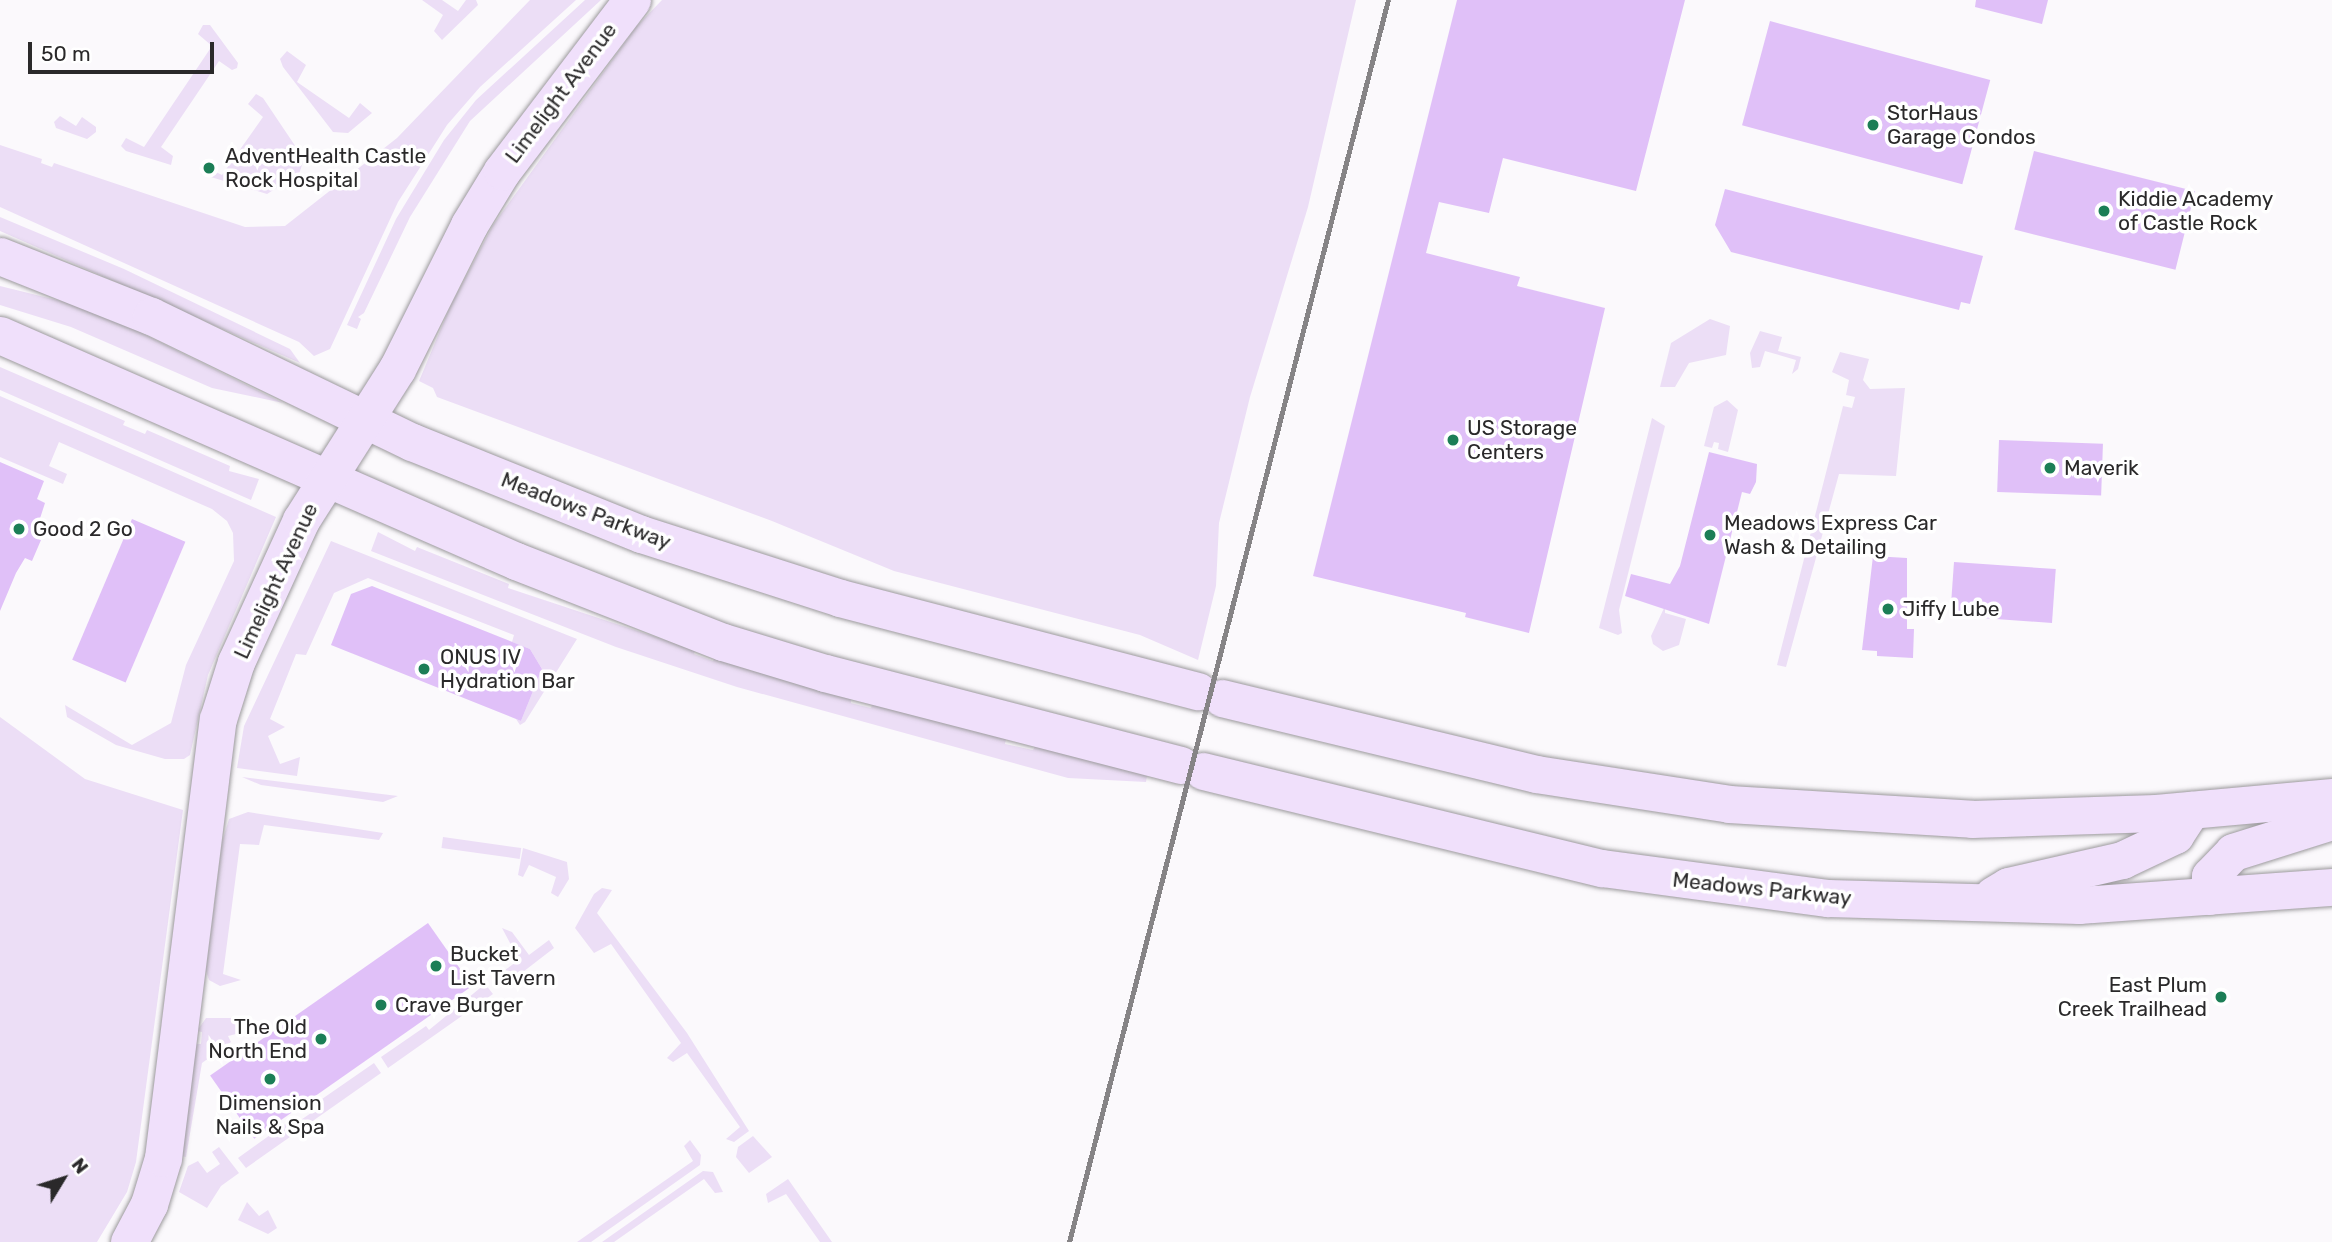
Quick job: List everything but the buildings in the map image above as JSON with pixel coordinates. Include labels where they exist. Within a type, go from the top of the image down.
[{"type":"main road","name":"Limelight Avenue","points":[[129,1242],[149,1204],[163,1158],[222,700],[301,520],[397,369],[446,267],[495,182],[632,0]]},
{"type":"main road","name":"Meadows Parkway","points":[[0,256],[151,316],[365,420],[547,498],[737,567],[932,624],[1535,774],[1729,804],[1972,819],[2191,810],[2332,797]]},
{"type":"main road","name":"Meadows Parkway","points":[[0,335],[612,600],[723,642],[1191,768],[1602,868],[1828,898],[1978,904],[2079,905],[2332,887]]},
{"type":"main road","points":[[1978,904],[2008,886],[2122,860],[2175,835],[2191,810]]},
{"type":"main road","points":[[2209,896],[2210,876],[2233,852],[2332,821]]},
{"type":"shaded area","points":[[422,0],[442,0],[458,11],[466,0],[476,0],[478,5],[442,40],[434,31],[443,15]]},
{"type":"shaded area","points":[[530,0],[576,0],[480,87],[447,125],[398,202],[330,349],[314,356],[299,342],[0,207],[0,145],[42,159],[41,163],[52,167],[54,163],[245,227],[285,226],[397,138]]},
{"type":"shaded area","points":[[585,0],[601,0],[470,121],[410,217],[364,313],[358,317],[361,319],[357,329],[347,325],[396,219],[444,140],[476,100]]},
{"type":"shaded area","points":[[662,0],[1356,0],[1308,207],[1250,397],[1219,523],[1216,586],[1198,660],[1140,635],[894,571],[772,521],[437,397],[433,388],[419,381],[450,307],[493,225],[636,27]]},
{"type":"shaded area","points":[[203,25],[210,25],[238,63],[237,68],[232,70],[219,61],[161,147],[173,156],[171,165],[126,151],[121,146],[126,138],[144,147],[212,46],[198,34]]},
{"type":"shaded area","points":[[287,51],[306,65],[297,82],[349,118],[360,103],[372,113],[348,133],[333,132],[283,67],[280,59]]},
{"type":"shaded area","points":[[256,94],[263,98],[304,159],[299,174],[267,194],[201,174],[208,168],[222,175],[263,117],[248,104]]},
{"type":"shaded area","points":[[60,116],[76,126],[82,117],[96,127],[96,132],[87,139],[56,128],[54,122]]},
{"type":"shaded area","points":[[0,217],[124,269],[290,349],[300,363],[0,231]]},
{"type":"shaded area","points":[[0,286],[93,309],[283,403],[212,388],[71,327],[0,305]]},
{"type":"shaded area","points":[[1710,319],[1730,326],[1726,355],[1689,363],[1675,387],[1660,387],[1671,343]]},
{"type":"shaded area","points":[[1760,331],[1782,337],[1778,351],[1801,357],[1798,369],[1792,374],[1796,360],[1765,351],[1760,367],[1752,368],[1750,353]]},
{"type":"shaded area","points":[[1840,352],[1869,359],[1863,380],[1870,389],[1905,388],[1896,476],[1839,474],[1786,667],[1777,665],[1843,406],[1852,408],[1855,397],[1846,395],[1849,380],[1832,372]]},
{"type":"shaded area","points":[[0,367],[125,421],[123,425],[145,434],[147,430],[230,466],[229,471],[259,479],[251,500],[0,390]]},
{"type":"shaded area","points":[[0,396],[276,517],[208,675],[190,755],[184,759],[165,759],[116,745],[67,717],[65,705],[132,745],[171,723],[186,665],[234,561],[233,533],[227,521],[212,509],[59,442],[49,466],[67,474],[63,484],[0,457]]},
{"type":"shaded area","points":[[1727,400],[1738,410],[1728,452],[1718,449],[1719,443],[1714,442],[1712,448],[1704,446],[1714,407]]},
{"type":"shaded area","points":[[1652,418],[1665,426],[1619,610],[1622,633],[1618,635],[1599,628]]},
{"type":"shaded area","points":[[378,532],[415,551],[417,547],[509,584],[508,588],[695,650],[694,654],[713,661],[715,657],[851,699],[851,703],[871,708],[872,704],[1006,739],[1005,744],[1033,750],[1035,746],[1125,769],[1147,776],[1146,782],[1068,778],[737,687],[616,647],[371,551]]},
{"type":"shaded area","points":[[331,541],[577,639],[525,722],[520,725],[516,719],[521,721],[542,669],[530,649],[512,642],[514,635],[368,578],[334,593],[306,655],[296,654],[270,719],[285,727],[268,736],[280,764],[300,757],[297,776],[237,768],[244,726]]},
{"type":"shaded area","points":[[1665,606],[1665,613],[1686,619],[1679,645],[1663,651],[1653,644],[1651,636]]},
{"type":"shaded area","points":[[0,717],[85,779],[183,810],[136,1162],[127,1192],[97,1242],[0,1242]]},
{"type":"shaded area","points":[[242,777],[398,796],[383,802],[261,785]]},
{"type":"shaded area","points":[[248,812],[383,833],[379,840],[264,825],[259,845],[240,844],[223,974],[241,980],[220,986],[209,980],[206,971],[222,842],[229,819]]},
{"type":"shaded area","points":[[443,837],[521,848],[520,859],[441,848]]},
{"type":"shaded area","points":[[523,848],[567,862],[569,879],[558,897],[551,893],[556,877],[529,865],[523,877],[518,875]]},
{"type":"shaded area","points":[[602,888],[612,890],[597,913],[687,1033],[749,1131],[734,1142],[726,1139],[740,1127],[687,1053],[673,1062],[667,1058],[681,1043],[611,944],[594,953],[575,928],[594,894]]},
{"type":"shaded area","points":[[502,928],[512,932],[529,955],[549,940],[554,948],[502,988],[495,977],[519,960]]},
{"type":"shaded area","points":[[485,984],[493,994],[388,1068],[381,1057],[426,1026],[429,1030]]},
{"type":"shaded area","points":[[206,1018],[233,1018],[244,1032],[228,1036],[231,1042],[202,1063],[186,1157],[181,1156],[196,1044],[201,1044],[202,1032],[197,1031]]},
{"type":"shaded area","points":[[374,1063],[381,1073],[246,1168],[238,1158],[291,1120],[295,1124],[311,1113],[309,1108]]},
{"type":"shaded area","points":[[753,1136],[772,1157],[749,1173],[736,1157],[738,1147]]},
{"type":"shaded area","points":[[690,1140],[701,1155],[700,1165],[591,1242],[577,1242],[693,1161],[684,1146]]},
{"type":"shaded area","points":[[219,1147],[239,1173],[221,1186],[207,1208],[179,1192],[188,1166],[198,1161],[207,1173],[220,1164],[212,1152]]},
{"type":"shaded area","points":[[703,1171],[713,1172],[723,1192],[715,1193],[704,1179],[614,1242],[602,1242]]},
{"type":"shaded area","points":[[788,1179],[832,1242],[820,1242],[786,1194],[768,1203],[766,1194]]},
{"type":"shaded area","points":[[247,1202],[259,1216],[268,1210],[277,1228],[268,1234],[238,1220]]},
{"type":"railway","points":[[1069,1242],[1388,0]]},
{"type":"place","name":"StorHaus Garage Condos","points":[[1873,125]]},
{"type":"place","name":"AdventHealth Castle Rock Hospital","points":[[209,168]]},
{"type":"place","name":"Kiddie Academy of Castle Rock","points":[[2104,211]]},
{"type":"place","name":"US Storage Centers","points":[[1453,440]]},
{"type":"place","name":"Maverik","points":[[2050,468]]},
{"type":"place","name":"Good 2 Go","points":[[19,529]]},
{"type":"place","name":"Meadows Express Car Wash & Detailing","points":[[1710,535]]},
{"type":"place","name":"Jiffy Lube","points":[[1888,609]]},
{"type":"place","name":"ONUS IV Hydration Bar","points":[[424,669]]},
{"type":"place","name":"Bucket List Tavern","points":[[436,966]]},
{"type":"place","name":"East Plum Creek Trailhead","points":[[2221,997]]},
{"type":"place","name":"Crave Burger","points":[[381,1005]]},
{"type":"place","name":"The Old North End","points":[[321,1039]]},
{"type":"place","name":"Dimension Nails & Spa","points":[[270,1079]]}]
